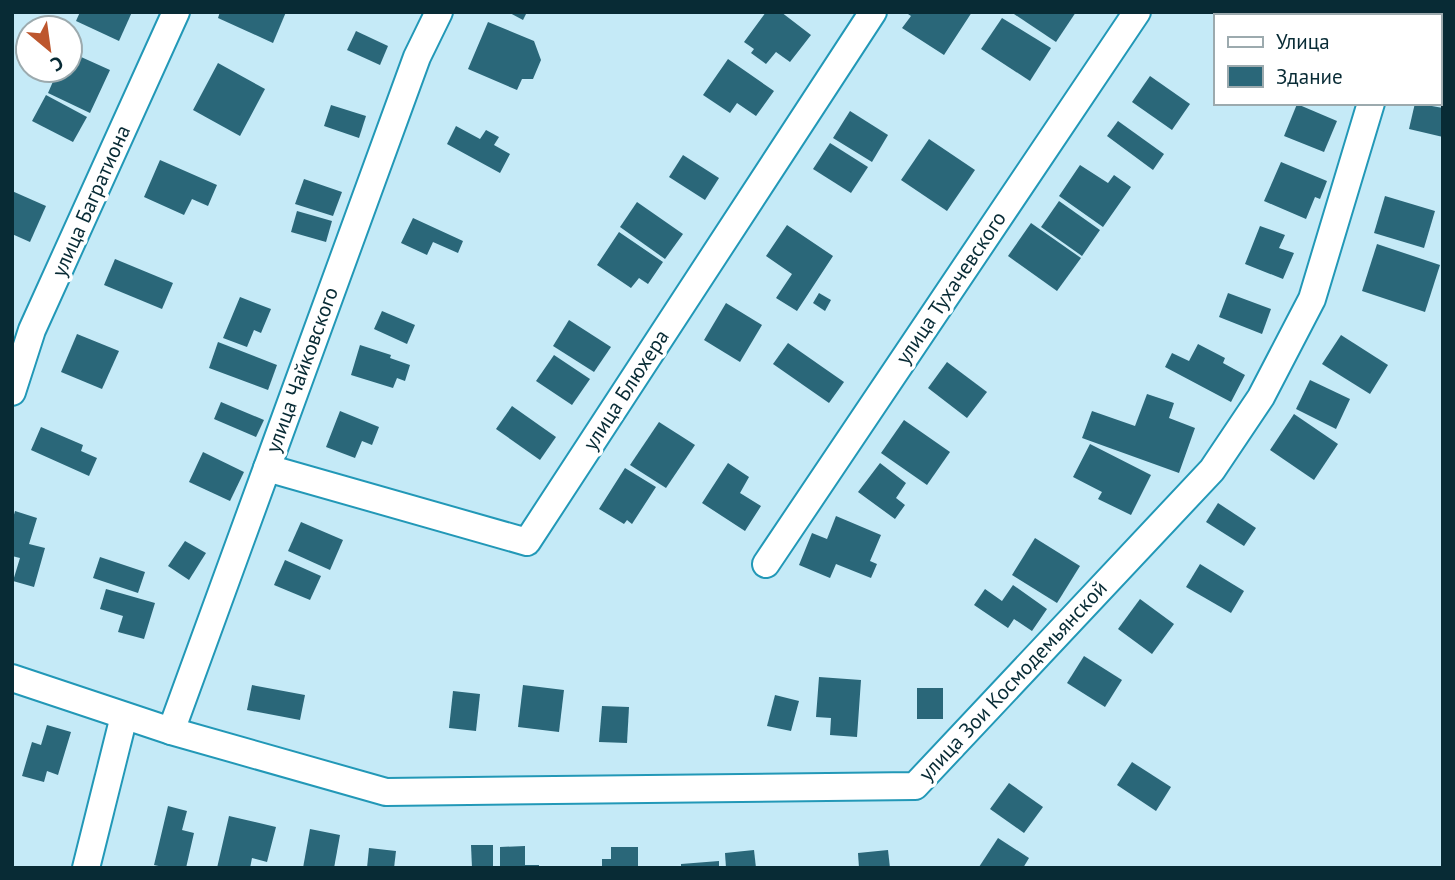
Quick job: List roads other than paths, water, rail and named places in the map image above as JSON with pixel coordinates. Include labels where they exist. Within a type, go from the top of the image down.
[{"type":"street","name":"улица Багратиона","points":[[12,392],[32,330],[176,12]]},
{"type":"street","name":"улица Чайковского","points":[[171,731],[417,57],[439,12]]},
{"type":"street","name":"улица Блюхера","points":[[267,468],[527,542],[873,12]]},
{"type":"street","name":"улица Тухачевского","points":[[766,565],[1137,12]]},
{"type":"street","name":"улица Зои Космодемьянской","points":[[12,678],[171,731],[386,792],[915,786],[1212,471],[1261,397],[1312,299],[1370,105]]},
{"type":"street","points":[[86,868],[124,716]]}]
